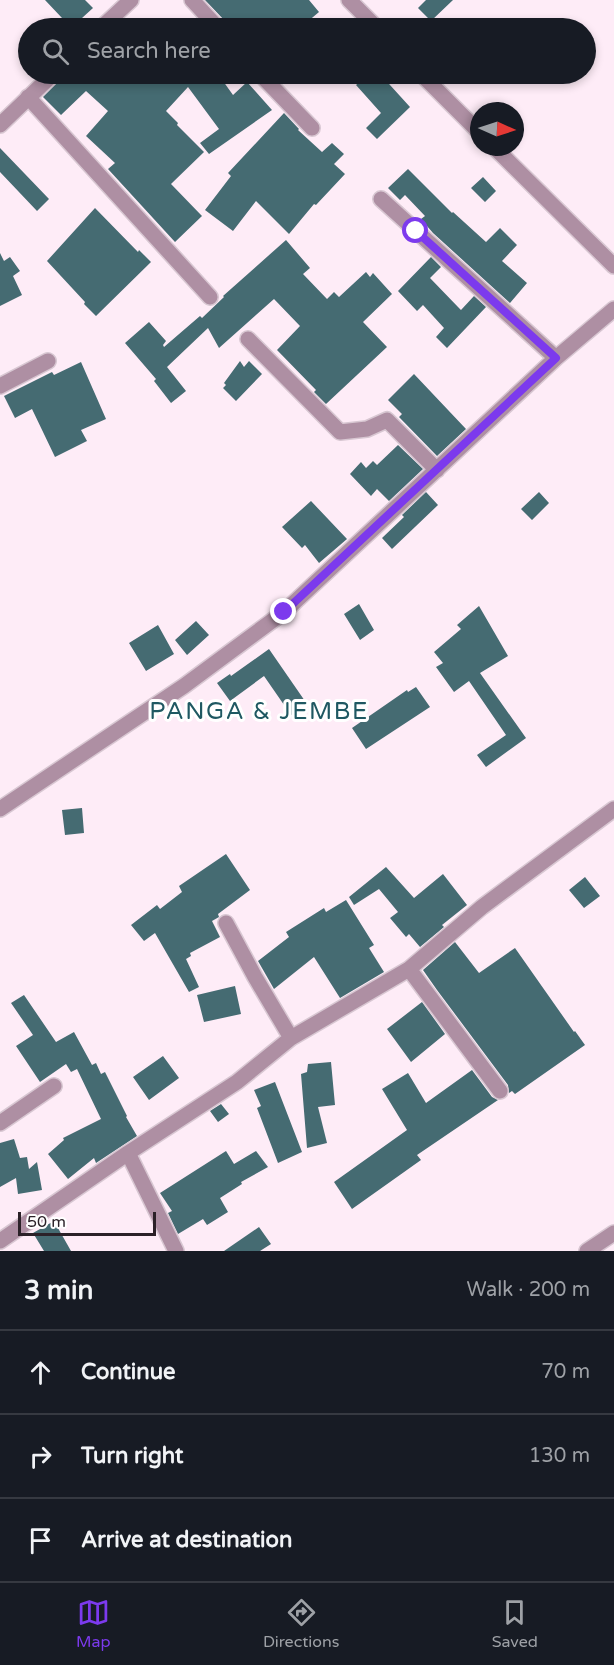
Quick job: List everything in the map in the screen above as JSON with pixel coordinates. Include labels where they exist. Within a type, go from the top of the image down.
[{"type":"street","points":[[112,18],[131,0]]},
{"type":"street","points":[[192,0],[209,18]]},
{"type":"street","points":[[350,0],[367,18]]},
{"type":"street","points":[[0,125],[42,84]]},
{"type":"street","points":[[270,84],[312,128]]},
{"type":"street","points":[[431,84],[470,123]]},
{"type":"street","points":[[28,97],[210,297]]},
{"type":"street","points":[[503,156],[614,266]]},
{"type":"street","points":[[381,198],[556,358]]},
{"type":"street","points":[[0,809],[184,686],[284,612],[556,358],[614,309]]},
{"type":"street","points":[[248,339],[340,432],[367,429],[387,420],[437,470]]},
{"type":"street","points":[[0,386],[48,361]]},
{"type":"street","points":[[0,1241],[237,1082],[291,1038],[409,969],[483,907],[614,809]]},
{"type":"street","points":[[226,923],[291,1038]]},
{"type":"street","points":[[409,969],[500,1091]]},
{"type":"street","points":[[0,1123],[54,1086]]},
{"type":"street","points":[[128,1153],[176,1251]]},
{"type":"street","points":[[587,1251],[614,1233]]},
{"type":"building","points":[[45,0],[85,0],[93,8],[82,18],[62,18]]},
{"type":"building","points":[[205,0],[309,0],[319,12],[312,18],[222,18]]},
{"type":"building","points":[[426,0],[453,0],[434,18],[428,18],[418,8]]},
{"type":"building","points":[[56,84],[225,84],[233,95],[245,84],[249,84],[272,110],[209,154],[200,143],[219,129],[188,87],[166,111],[204,152],[171,184],[202,216],[175,242],[108,169],[115,163],[86,136],[108,111],[86,91],[61,115],[43,97]]},
{"type":"building","points":[[389,84],[410,107],[377,139],[366,128],[381,113],[356,85]]},
{"type":"building","points":[[284,113],[298,130],[322,152],[332,143],[344,154],[334,164],[345,174],[316,205],[314,204],[289,234],[256,201],[233,231],[205,210],[231,176],[228,173]]},
{"type":"building","points":[[0,148],[49,199],[37,211],[0,172]]},
{"type":"building","points":[[408,169],[452,213],[486,242],[500,228],[517,245],[502,261],[527,283],[510,303],[433,233],[421,219],[425,216],[405,195],[400,200],[388,188]]},
{"type":"building","points":[[483,177],[496,191],[485,202],[471,188]]},
{"type":"building","points":[[95,208],[138,252],[139,250],[151,262],[96,316],[47,261]]},
{"type":"building","points":[[286,240],[310,268],[303,274],[327,299],[334,292],[339,297],[366,272],[370,277],[373,273],[392,294],[363,322],[387,347],[326,404],[314,392],[316,390],[277,350],[300,326],[274,299],[219,348],[208,328],[167,367],[186,391],[171,403],[154,381],[156,379],[125,343],[149,322],[166,341],[164,347],[200,316],[202,318],[223,296]]},
{"type":"building","points":[[0,253],[4,261],[10,257],[20,271],[13,276],[22,295],[0,306]]},
{"type":"building","points":[[431,257],[441,267],[430,278],[461,310],[474,296],[486,307],[447,348],[436,337],[444,328],[423,305],[417,311],[398,291]]},
{"type":"building","points":[[240,361],[244,367],[249,361],[262,374],[236,401],[223,388],[226,385],[224,383]]},
{"type":"building","points":[[81,362],[106,419],[81,430],[87,441],[55,457],[32,409],[15,418],[4,396],[52,372],[54,375]]},
{"type":"building","points":[[414,374],[466,429],[437,456],[399,417],[402,414],[388,400]]},
{"type":"building","points":[[398,445],[423,469],[389,501],[377,489],[371,496],[350,474],[361,462],[366,468],[373,461],[377,465]]},
{"type":"building","points":[[426,492],[438,505],[392,549],[382,538]]},
{"type":"building","points":[[539,492],[549,503],[532,520],[521,509]]},
{"type":"building","points":[[311,501],[347,539],[319,563],[305,545],[302,548],[282,527]]},
{"type":"building","points":[[359,604],[374,630],[360,640],[344,614]]},
{"type":"building","points":[[479,606],[508,656],[480,673],[526,738],[486,767],[477,755],[506,735],[469,681],[454,692],[436,667],[443,663],[434,652],[461,629],[457,625]]},
{"type":"building","points":[[196,621],[209,635],[187,655],[175,640]]},
{"type":"building","points":[[158,625],[174,654],[146,671],[129,643]]},
{"type":"building","points":[[269,649],[307,704],[291,715],[264,676],[230,701],[217,683],[230,674],[231,676]]},
{"type":"building","points":[[416,687],[430,707],[366,749],[352,728],[407,690],[408,692]]},
{"type":"building","points":[[82,808],[84,833],[65,835],[62,810]]},
{"type":"building","points":[[226,854],[250,890],[212,921],[220,937],[190,953],[191,956],[186,959],[199,987],[189,992],[155,933],[144,941],[131,925],[157,905],[160,909],[182,892],[179,886]]},
{"type":"building","points":[[386,867],[414,898],[443,874],[467,905],[420,947],[409,934],[406,937],[390,918],[398,912],[379,889],[354,905],[349,897]]},
{"type":"building","points":[[585,877],[600,896],[584,908],[569,890]]},
{"type":"building","points":[[346,900],[374,945],[369,948],[384,972],[340,998],[314,957],[274,989],[258,961],[289,937],[286,932],[324,908],[326,912]]},
{"type":"building","points":[[455,942],[479,973],[515,948],[585,1045],[515,1094],[512,1091],[509,1093],[508,1085],[423,970]]},
{"type":"building","points":[[235,986],[241,1014],[204,1022],[197,995]]},
{"type":"building","points":[[24,995],[56,1042],[74,1032],[92,1065],[96,1063],[101,1074],[105,1072],[137,1136],[96,1163],[94,1158],[68,1179],[48,1154],[64,1140],[63,1138],[101,1119],[77,1069],[71,1072],[66,1064],[40,1082],[16,1046],[33,1035],[11,1003]]},
{"type":"building","points":[[422,1002],[445,1034],[411,1062],[387,1029]]},
{"type":"building","points":[[163,1056],[179,1078],[149,1100],[133,1077]]},
{"type":"building","points":[[331,1062],[335,1105],[318,1107],[327,1143],[307,1148],[301,1074],[307,1072],[308,1064]]},
{"type":"building","points":[[472,1070],[492,1097],[498,1100],[417,1155],[421,1160],[352,1209],[334,1182],[407,1130],[382,1089],[408,1073],[426,1103]]},
{"type":"building","points":[[275,1082],[302,1152],[278,1163],[257,1108],[261,1106],[254,1090]]},
{"type":"building","points":[[221,1104],[229,1114],[218,1122],[210,1111]]},
{"type":"building","points":[[14,1139],[20,1158],[27,1157],[29,1169],[37,1162],[42,1190],[18,1194],[16,1178],[0,1187],[0,1143]]},
{"type":"building","points":[[226,1151],[234,1164],[256,1151],[268,1167],[241,1182],[242,1184],[220,1198],[228,1212],[207,1225],[203,1219],[178,1234],[168,1213],[172,1211],[160,1193]]},
{"type":"building","points":[[54,1221],[71,1251],[44,1251],[33,1233]]},
{"type":"building","points":[[259,1227],[271,1244],[260,1251],[224,1251]]},
{"type":"district","name":"PANGA & JEMBE","points":[[259,711]]},
{"type":"route","points":[[284,612],[556,358],[416,231]]}]
